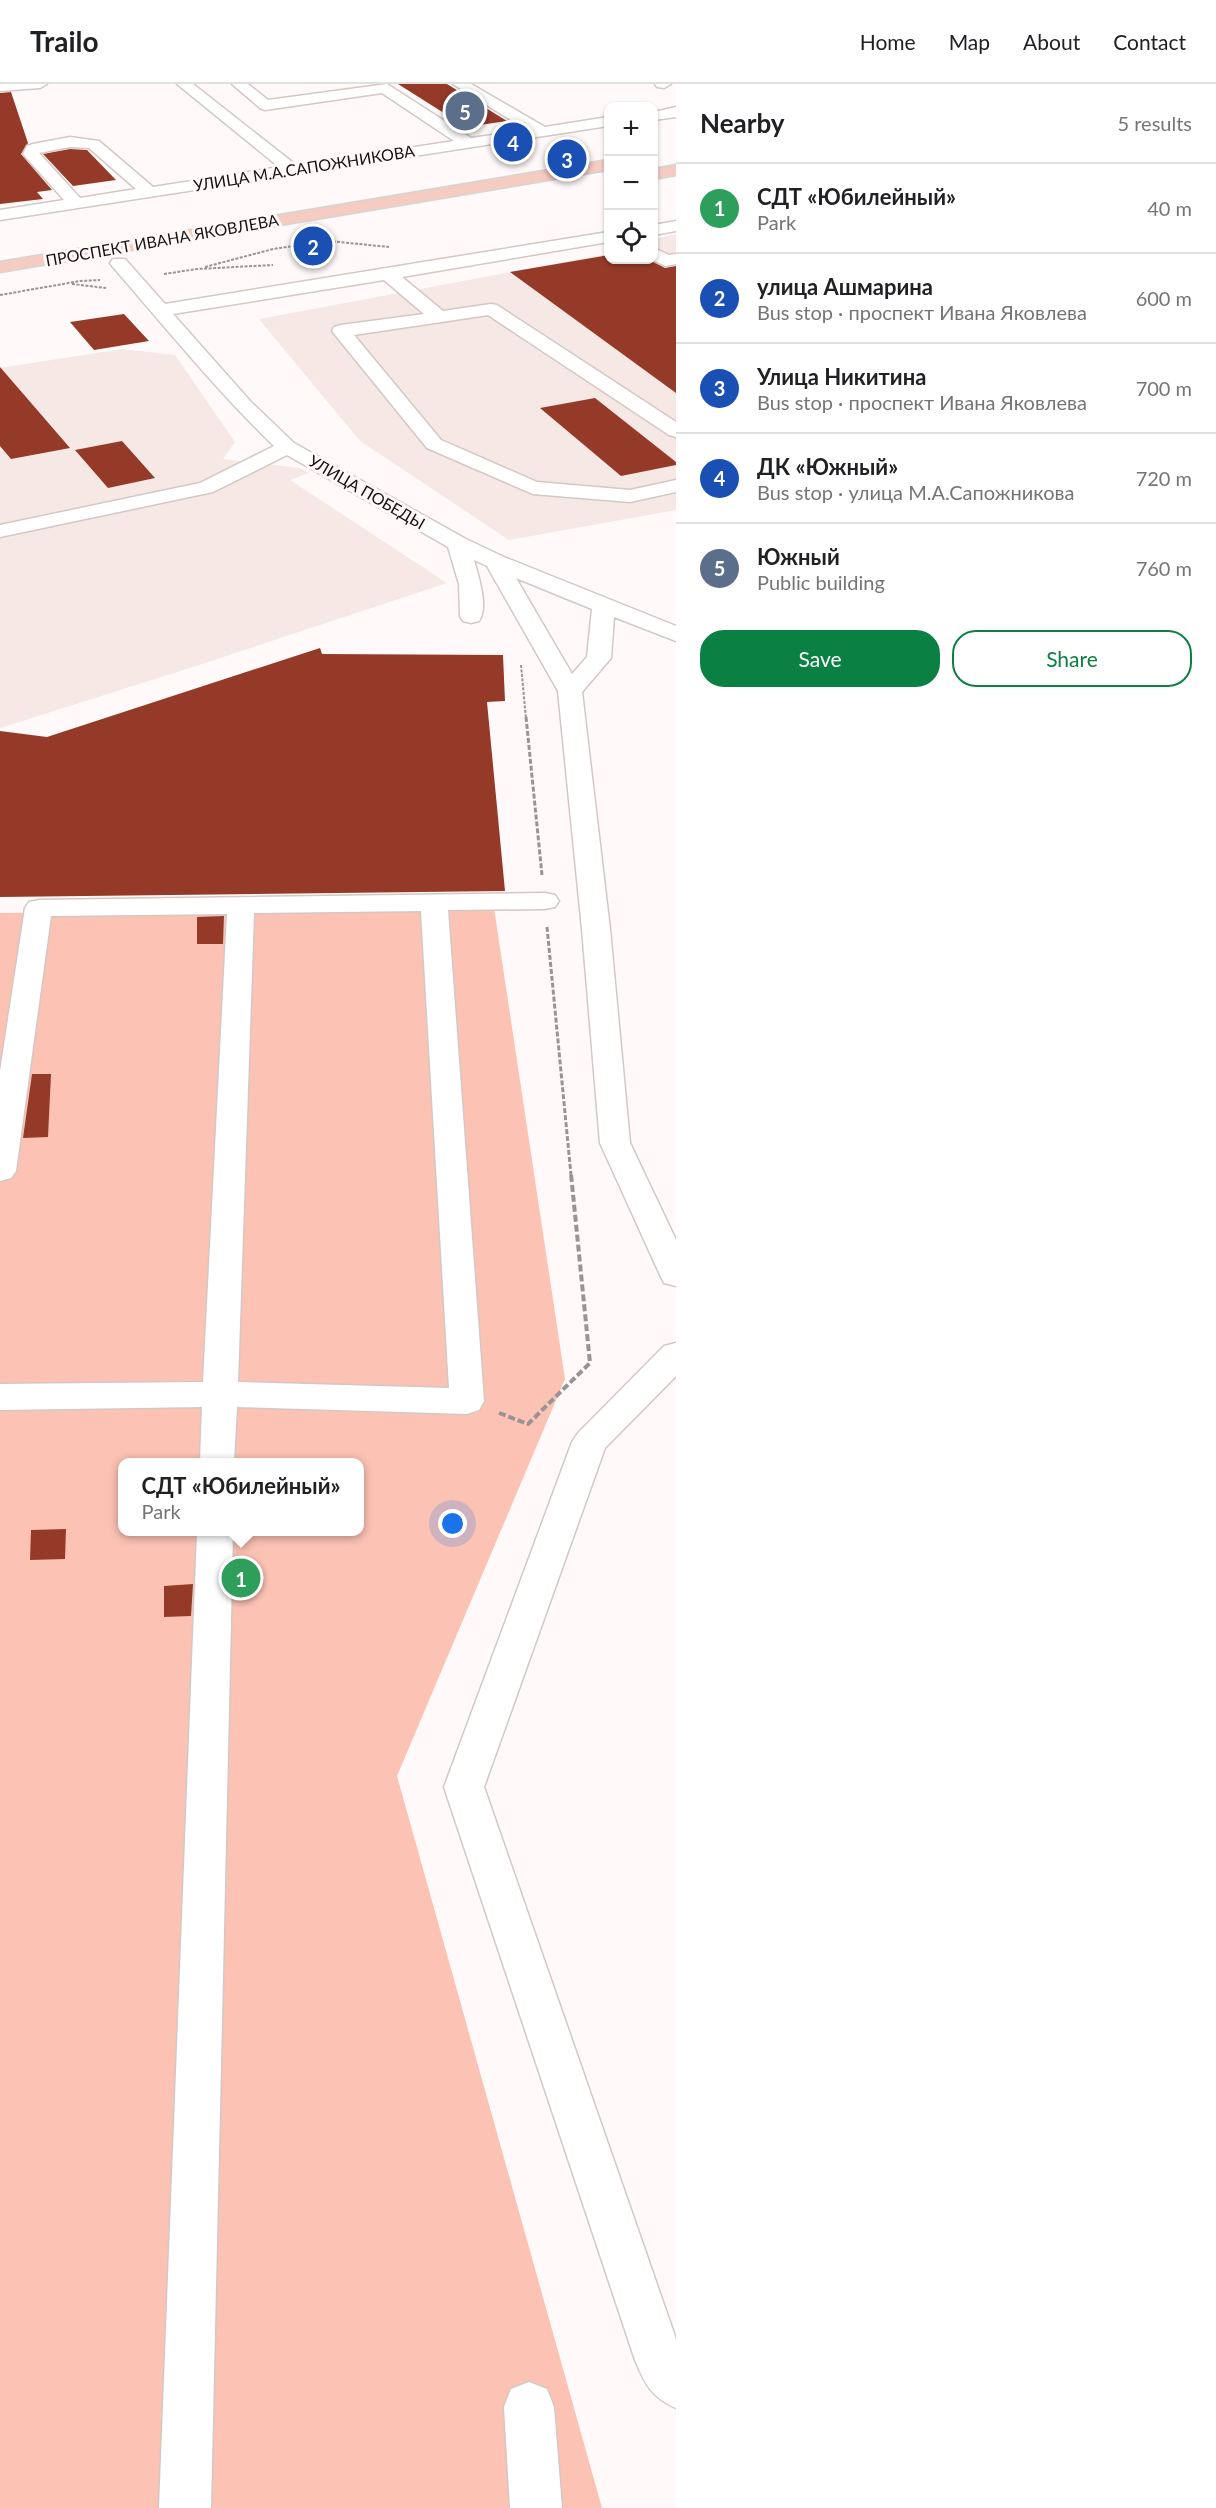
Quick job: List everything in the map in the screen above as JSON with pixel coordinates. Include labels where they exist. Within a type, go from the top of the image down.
[{"type":"main road","points":[[658,157],[676,154]]},
{"type":"main road","name":"ПРОСПЕКТ ИВАНА ЯКОВЛЕВА","points":[[0,267],[604,166]]},
{"type":"main road","points":[[658,173],[676,170]]},
{"type":"main road","name":"ПРОСПЕКТ ИВАНА ЯКОВЛЕВА","points":[[0,283],[604,182]]},
{"type":"street","points":[[0,87],[40,84]]},
{"type":"street","points":[[184,84],[292,170]]},
{"type":"street","points":[[239,84],[265,105],[410,84]]},
{"type":"street","points":[[460,84],[542,132]]},
{"type":"street","points":[[385,88],[468,143]]},
{"type":"street","points":[[658,115],[676,112]]},
{"type":"street","name":"УЛИЦА М.А.САПОЖНИКОВА","points":[[0,215],[72,199],[144,188],[292,170],[604,123]]},
{"type":"street","points":[[72,199],[31,154],[33,149],[69,142],[93,144],[144,188]]},
{"type":"street","points":[[658,229],[676,226]]},
{"type":"street","points":[[160,310],[197,306],[604,238]]},
{"type":"street","points":[[658,256],[666,261],[676,259]]},
{"type":"street","name":"УЛИЦА ПОБЕДЫ","points":[[119,263],[244,406],[287,447],[458,544],[604,607],[676,634]]},
{"type":"street","points":[[386,273],[439,317]]},
{"type":"street","points":[[676,431],[491,309],[341,331],[434,444],[533,488],[630,496],[676,486]]},
{"type":"street","points":[[0,531],[206,488],[287,447]]},
{"type":"street","points":[[458,544],[470,584],[471,616]]},
{"type":"street","points":[[496,562],[570,692],[596,929],[615,1143],[676,1275]]},
{"type":"street","points":[[570,692],[599,658],[604,607]]},
{"type":"street","points":[[0,1171],[39,908],[544,901]]},
{"type":"street","points":[[0,1397],[220,1394],[467,1401],[434,904]]},
{"type":"street","points":[[218,1458],[241,906]]},
{"type":"street","points":[[676,1355],[590,1442],[464,1787],[659,2360],[676,2383]]},
{"type":"street","points":[[185,2508],[215,1536]]},
{"type":"street","points":[[529,2407],[536,2508]]},
{"type":"path","points":[[197,269],[273,249],[329,241],[396,248],[374,251]]},
{"type":"path","points":[[157,275],[197,269],[276,265]]},
{"type":"path","points":[[0,295],[80,281],[103,280]]},
{"type":"path","points":[[467,1401],[528,1424],[590,1363],[520,654],[534,629]]},
{"type":"shaded area","points":[[676,234],[676,510],[509,540],[360,441],[259,319],[604,255],[604,264],[658,264],[658,238]]},
{"type":"shaded area","points":[[122,349],[175,355],[235,442],[223,459],[300,468],[309,473],[290,480],[447,583],[0,728],[0,368]]},
{"type":"shaded area","points":[[494,908],[565,1379],[397,1776],[602,2508],[0,2508],[0,913]]},
{"type":"building","points":[[398,84],[447,84],[507,121],[466,127]]},
{"type":"building","points":[[11,92],[28,143],[21,154],[52,190],[37,192],[43,199],[0,204],[0,93]]},
{"type":"building","points":[[70,149],[87,150],[116,180],[73,186],[43,154]]},
{"type":"building","points":[[604,256],[604,264],[658,264],[665,268],[676,266],[676,393],[510,272]]},
{"type":"building","points":[[124,314],[149,341],[94,350],[70,322]]},
{"type":"building","points":[[0,367],[70,448],[11,459],[0,446]]},
{"type":"building","points":[[595,398],[676,462],[676,465],[621,476],[540,408]]},
{"type":"building","points":[[122,441],[155,478],[108,488],[75,450]]},
{"type":"building","points":[[320,648],[322,654],[503,655],[505,701],[487,702],[505,891],[0,897],[0,731],[47,737]]},
{"type":"building","points":[[224,916],[223,944],[197,944],[197,917]]},
{"type":"building","points":[[32,1074],[51,1074],[48,1137],[23,1138]]},
{"type":"building","points":[[66,1529],[65,1559],[30,1560],[31,1530]]},
{"type":"building","points":[[193,1584],[191,1616],[164,1617],[164,1586]]},
{"type":"place","name":"Южный","points":[[465,111]]},
{"type":"place","name":"ДК «Южный»","points":[[513,142]]},
{"type":"place","name":"Улица Никитина","points":[[567,159]]},
{"type":"place","name":"улица Ашмарина","points":[[313,246]]},
{"type":"place","name":"СДТ «Юбилейный»","points":[[241,1578]]}]
